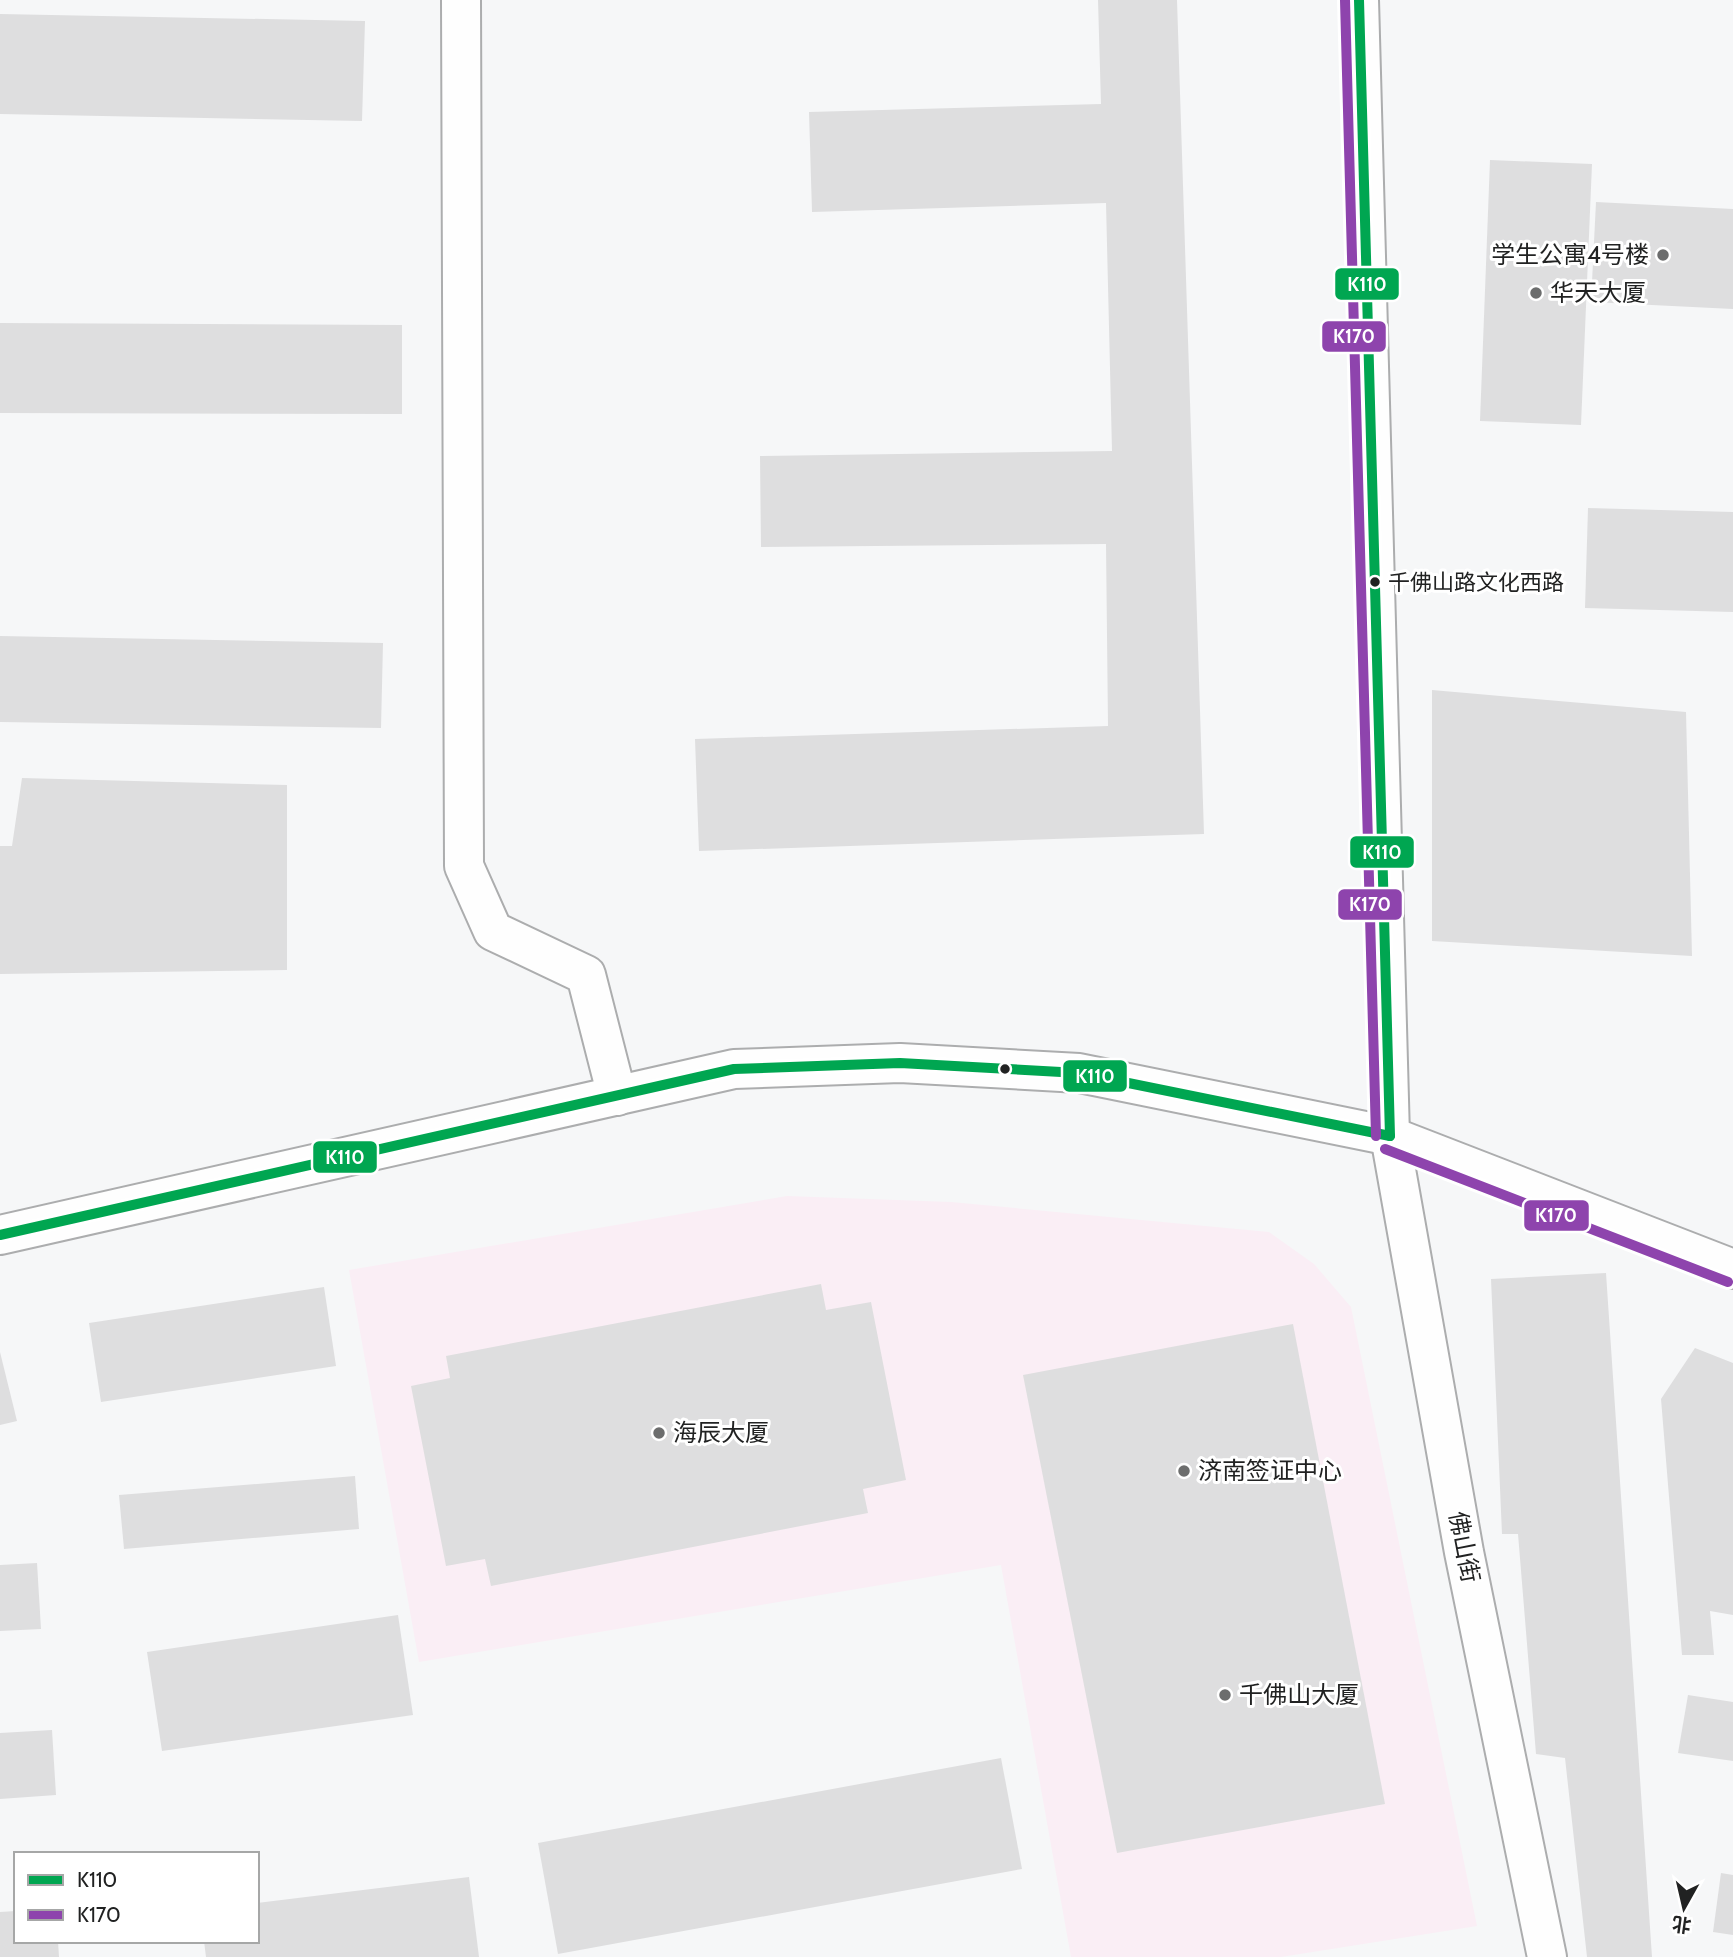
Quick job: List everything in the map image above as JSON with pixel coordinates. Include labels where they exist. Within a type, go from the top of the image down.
[{"type":"main road","points":[[461,0],[464,866],[493,930],[586,975],[617,1096]]},
{"type":"main road","name":"佛山街","points":[[1360,0],[1390,1136],[1464,1552],[1547,1957]]},
{"type":"main road","points":[[0,1235],[734,1069],[900,1063],[1079,1073],[1390,1136],[1733,1269]]},
{"type":"shaded area","points":[[787,1196],[951,1202],[1269,1232],[1314,1264],[1351,1307],[1477,1926],[1281,1957],[1071,1957],[1001,1565],[419,1662],[349,1270]]},
{"type":"building","points":[[1098,0],[1177,0],[1204,834],[699,851],[695,739],[1108,726],[1106,544],[761,547],[760,456],[1112,451],[1106,203],[812,212],[809,112],[1101,104]]},
{"type":"building","points":[[0,14],[365,21],[362,121],[0,114]]},
{"type":"building","name":"华天大厦","points":[[1490,160],[1592,164],[1581,425],[1480,421]]},
{"type":"building","name":"学生公寓4号楼","points":[[1596,202],[1733,209],[1733,309],[1591,302]]},
{"type":"building","points":[[0,323],[402,325],[402,414],[0,413]]},
{"type":"building","points":[[1588,508],[1733,512],[1733,612],[1585,608]]},
{"type":"building","points":[[0,636],[383,643],[381,728],[0,722]]},
{"type":"building","points":[[1432,690],[1686,712],[1692,956],[1432,941]]},
{"type":"building","points":[[22,778],[287,785],[287,970],[0,974],[0,846],[12,846]]},
{"type":"building","points":[[1606,1273],[1652,1957],[1587,1957],[1565,1758],[1536,1754],[1518,1534],[1502,1534],[1491,1279]]},
{"type":"building","name":"海辰大厦","points":[[821,1284],[826,1310],[871,1302],[906,1480],[863,1489],[868,1513],[491,1586],[485,1559],[446,1566],[411,1386],[450,1378],[446,1356]]},
{"type":"building","points":[[324,1287],[336,1366],[101,1402],[89,1323]]},
{"type":"building","name":"千佛山大厦","points":[[1293,1324],[1385,1804],[1117,1853],[1023,1375]]},
{"type":"building","points":[[1695,1348],[1733,1363],[1733,1615],[1710,1611],[1714,1655],[1682,1655],[1661,1399]]},
{"type":"building","points":[[0,1352],[17,1421],[0,1425]]},
{"type":"building","points":[[355,1476],[359,1529],[124,1549],[119,1495]]},
{"type":"building","points":[[37,1563],[41,1629],[0,1631],[0,1565]]},
{"type":"building","points":[[398,1615],[413,1715],[162,1751],[147,1652]]},
{"type":"building","points":[[1688,1695],[1733,1702],[1733,1761],[1678,1753]]},
{"type":"building","points":[[52,1730],[56,1795],[0,1799],[0,1733]]},
{"type":"building","points":[[1001,1758],[1022,1869],[558,1954],[538,1843]]},
{"type":"building","points":[[1721,1873],[1733,1875],[1733,1935],[1713,1932]]},
{"type":"building","points":[[469,1877],[479,1957],[206,1957],[204,1943],[259,1943],[259,1903]]},
{"type":"building","points":[[14,1911],[14,1943],[58,1943],[59,1957],[0,1957],[0,1912]]},
{"type":"transit line","name":"K170","points":[[1345,0],[1376,1136]]},
{"type":"transit line","name":"K110","points":[[1359,0],[1390,1136]]},
{"type":"transit line","name":"K110","points":[[0,1235],[734,1069],[900,1063],[1079,1073],[1390,1136]]},
{"type":"transit line","name":"K170","points":[[1385,1149],[1728,1282]]},
{"type":"place","name":"学生公寓4号楼","points":[[1663,255]]},
{"type":"place","name":"华天大厦","points":[[1536,293]]},
{"type":"place","name":"千佛山路文化西路","points":[[1375,582]]},
{"type":"place","name":"海辰大厦","points":[[659,1433]]},
{"type":"place","name":"济南签证中心","points":[[1184,1471]]},
{"type":"place","name":"千佛山大厦","points":[[1225,1695]]}]
